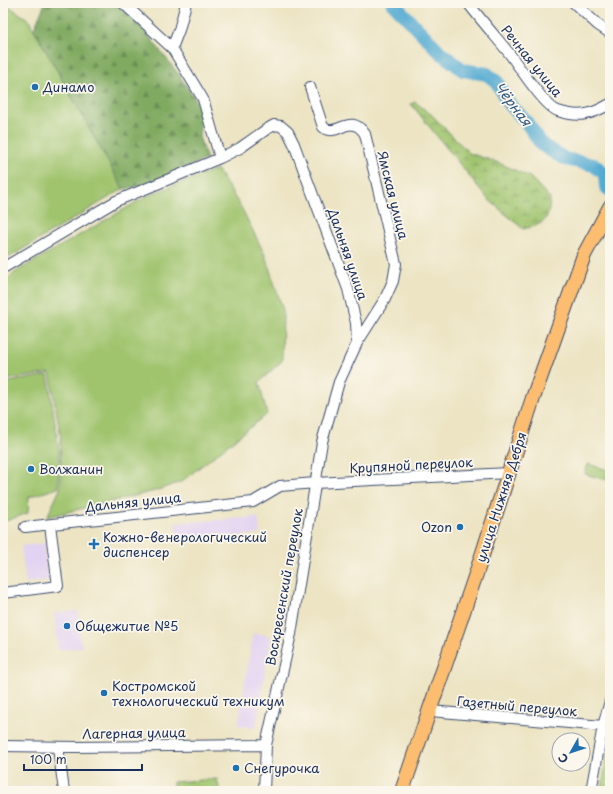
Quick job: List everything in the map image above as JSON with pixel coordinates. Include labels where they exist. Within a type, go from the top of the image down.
[{"type":"highway","name":"улица Нижняя Дебря","points":[[402,791],[509,474],[527,413],[584,255],[610,207]]},
{"type":"street","points":[[123,3],[172,48],[203,99],[220,158]]},
{"type":"street","points":[[172,48],[179,30],[186,3]]},
{"type":"street","name":"Речная улица","points":[[468,3],[544,99],[556,111],[583,116],[602,109],[610,104]]},
{"type":"street","points":[[575,3],[598,25],[610,33]]},
{"type":"street","name":"Ямская улица","points":[[310,86],[323,127],[330,131],[356,124],[365,134],[396,264],[393,281],[385,299],[357,342]]},
{"type":"street","name":"Дальняя улица","points":[[3,268],[116,201],[220,158],[240,148],[274,125],[281,126],[288,132],[297,152],[348,289],[356,323],[357,342],[339,382],[322,442],[315,482],[280,486],[253,502],[25,527]]},
{"type":"street","name":"Крупяной переулок","points":[[315,482],[509,474]]},
{"type":"street","name":"Воскресенский переулок","points":[[264,791],[266,745],[291,634],[315,482]]},
{"type":"street","points":[[3,593],[58,586],[50,524]]},
{"type":"street","points":[[591,791],[603,726],[610,701]]},
{"type":"street","name":"Газетный переулок","points":[[430,711],[603,726]]},
{"type":"street","name":"Лагерная улица","points":[[3,746],[58,747],[266,745]]},
{"type":"street","points":[[58,747],[64,791]]},
{"type":"shaded area","points":[[258,517],[260,534],[177,541],[176,523]]},
{"type":"shaded area","points":[[45,543],[46,550],[44,550],[47,574],[49,574],[50,580],[26,583],[21,546]]},
{"type":"shaded area","name":"Общежитие №5","points":[[78,611],[79,617],[77,617],[82,647],[58,650],[54,613]]},
{"type":"shaded area","points":[[253,633],[271,636],[256,728],[238,725]]},
{"type":"shaded area","points":[[53,784],[54,791],[3,791],[3,790]]},
{"type":"green space","name":"Динамо","points":[[3,3],[28,19],[123,189],[3,261]]},
{"type":"green space","points":[[45,3],[116,3],[138,22],[177,72],[202,109],[199,137],[207,159],[145,185],[123,189],[34,29]]},
{"type":"green space","points":[[415,102],[432,115],[469,153],[499,163],[530,177],[550,198],[547,217],[541,223],[523,229],[488,199],[411,104]]},
{"type":"green space","points":[[217,169],[242,209],[265,255],[283,310],[282,361],[259,382],[267,414],[181,482],[155,491],[47,517],[60,489],[61,439],[50,373],[3,380],[3,282],[17,271],[149,195]]},
{"type":"green space","name":"Волжанин","points":[[48,375],[59,450],[58,488],[29,497],[28,513],[3,522],[3,383]]},
{"type":"green space","points":[[588,464],[608,470],[606,480],[585,474]]},
{"type":"green space","points":[[610,741],[610,791],[601,791]]},
{"type":"green space","points":[[217,779],[220,791],[173,791],[173,782]]},
{"type":"waterway","name":"Чёрная","points":[[393,3],[440,52],[463,70],[487,74],[497,82],[507,101],[527,123],[542,145],[565,159],[594,165],[605,174],[606,187],[610,190]]},
{"type":"place","name":"Динамо","points":[[35,87]]},
{"type":"place","name":"Волжанин","points":[[31,469]]},
{"type":"place","name":"Ozon","points":[[460,527]]},
{"type":"place","name":"Кожно-венерологический диспенсер","points":[[94,544]]},
{"type":"place","name":"Общежитие №5","points":[[67,626]]},
{"type":"place","name":"Костромской технологический техникум","points":[[104,693]]},
{"type":"place","name":"Снегурочка","points":[[236,768]]}]
